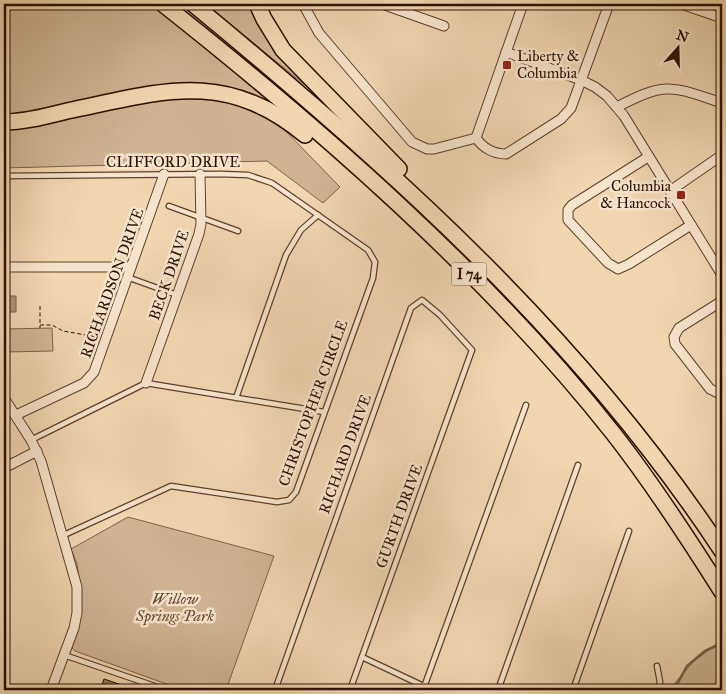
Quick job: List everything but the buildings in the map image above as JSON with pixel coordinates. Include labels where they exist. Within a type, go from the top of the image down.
[{"type":"highway","name":"I 74","points":[[163,4],[281,100],[434,239],[521,327],[613,434],[686,535],[722,592]]},
{"type":"highway","name":"I 74","points":[[194,4],[332,121],[460,239],[519,297],[597,385],[675,484],[722,551]]},
{"type":"highway","points":[[257,4],[267,25],[283,50],[410,180],[460,239]]},
{"type":"highway","points":[[4,122],[28,120],[172,90],[190,89],[224,93],[252,102],[280,116],[434,239]]},
{"type":"street","points":[[303,4],[319,33],[412,142],[427,149],[434,149],[476,138]]},
{"type":"street","points":[[382,4],[444,26]]},
{"type":"street","points":[[476,138],[523,4]]},
{"type":"street","points":[[476,138],[482,146],[492,151],[501,154],[510,153],[568,113],[609,4]]},
{"type":"street","points":[[681,4],[722,18]]},
{"type":"street","points":[[506,52],[582,80],[607,96],[624,116],[691,225],[720,265],[722,275]]},
{"type":"street","points":[[617,107],[654,91],[671,87],[722,104]]},
{"type":"street","points":[[670,191],[722,155]]},
{"type":"street","points":[[648,157],[572,205],[568,210],[568,220],[608,263],[618,268],[629,264],[691,225]]},
{"type":"street","name":"RICHARDSON DRIVE","points":[[16,415],[84,383],[91,377],[164,174]]},
{"type":"street","name":"BECK DRIVE","points":[[146,383],[199,234],[201,217],[200,174]]},
{"type":"street","points":[[4,267],[131,267]]},
{"type":"street","points":[[722,301],[679,328],[674,337],[676,344],[710,389],[722,395]]},
{"type":"street","points":[[4,398],[32,440],[37,451],[75,574],[78,599],[74,628],[52,690]]},
{"type":"street","points":[[4,468],[37,451]]},
{"type":"lane","name":"CLIFFORD DRIVE","points":[[4,176],[200,174],[258,177],[272,183],[368,250],[374,260]]},
{"type":"lane","points":[[169,206],[238,230]]},
{"type":"lane","points":[[236,398],[286,255],[301,230],[318,215]]},
{"type":"lane","name":"CHRISTOPHER CIRCLE","points":[[64,535],[171,486],[277,502],[286,501],[296,492],[373,278],[376,267],[374,260]]},
{"type":"lane","points":[[128,277],[177,294]]},
{"type":"lane","name":"RICHARD DRIVE","points":[[275,690],[411,308],[419,300],[426,302],[472,350]]},
{"type":"lane","name":"GURTH DRIVE","points":[[350,690],[472,350]]},
{"type":"lane","points":[[32,440],[146,383],[324,412]]},
{"type":"lane","points":[[424,689],[526,405]]},
{"type":"lane","points":[[498,690],[578,466]]},
{"type":"lane","points":[[573,690],[629,531]]},
{"type":"lane","points":[[64,655],[166,690]]},
{"type":"lane","points":[[362,656],[424,689],[432,690]]},
{"type":"lane","points":[[657,666],[660,682],[658,690]]},
{"type":"path","points":[[40,306],[40,328]]},
{"type":"path","points":[[40,325],[52,325],[63,331],[106,338]]},
{"type":"green space","points":[[4,4],[151,4],[274,105],[243,92],[224,88],[4,117]]},
{"type":"green space","points":[[206,4],[253,4],[317,95]]},
{"type":"green space","points":[[213,97],[271,116],[340,187],[323,203],[267,161],[4,168],[4,127],[145,100]]},
{"type":"green space","points":[[52,328],[53,351],[6,352],[6,329]]},
{"type":"green space","name":"Willow Springs Park","points":[[128,517],[274,556],[226,690],[183,690],[75,651],[72,648],[80,586],[77,564],[71,549]]},
{"type":"green space","points":[[715,645],[722,657],[722,690],[669,690],[693,662]]},
{"type":"shaded area","points":[[8,296],[16,296],[16,312],[8,312]]},
{"type":"waterway","points":[[674,690],[687,666],[705,651],[722,643]]},
{"type":"place","name":"Liberty & Columbia","points":[[507,65]]},
{"type":"place","name":"Columbia & Hancock","points":[[681,195]]}]
